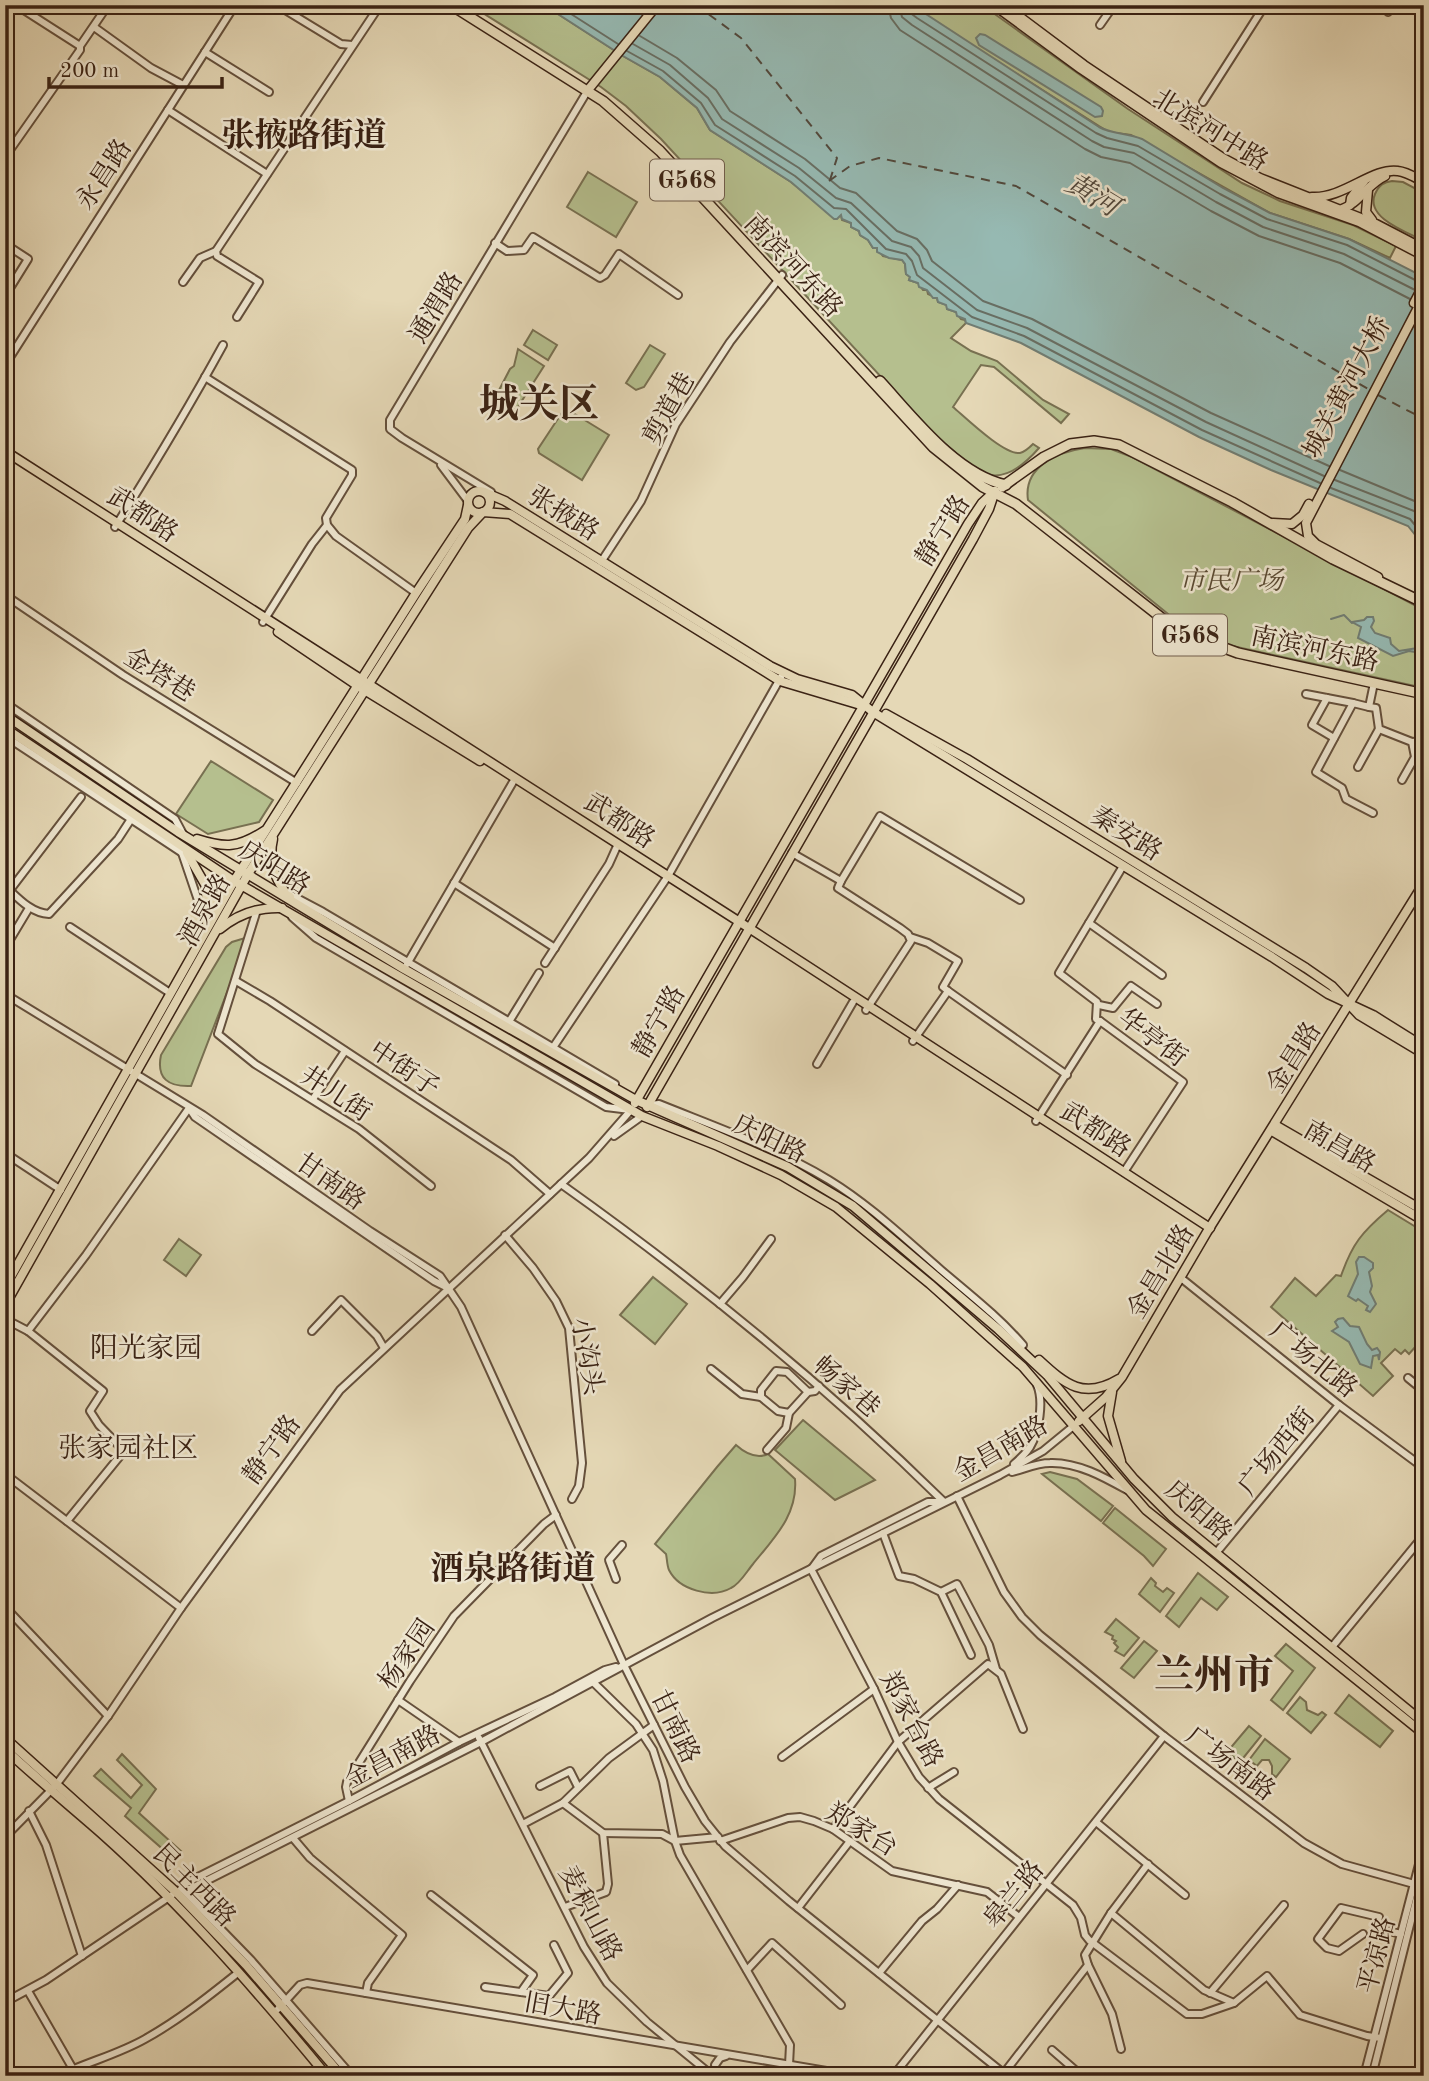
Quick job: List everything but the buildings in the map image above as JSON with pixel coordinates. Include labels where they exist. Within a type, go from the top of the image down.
[{"type":"highway","name":"南滨河东路","points":[[451,5],[592,85]]},
{"type":"highway","name":"南滨河东路","points":[[460,5],[592,85],[660,151],[941,445],[977,472],[1006,485]]},
{"type":"highway","name":"南滨河东路","points":[[780,277],[933,447],[983,487],[1016,504],[1163,619],[1192,636],[1238,653],[1424,694]]},
{"type":"highway","points":[[995,491],[1054,451],[1082,442],[1107,442],[1131,450],[1324,554],[1424,603]]},
{"type":"main road","points":[[592,85],[657,5]]},
{"type":"main road","name":"北滨河中路","points":[[994,5],[1081,69],[1220,163],[1278,193],[1359,222],[1424,256]]},
{"type":"main road","name":"北滨河中路","points":[[1003,5],[1084,65],[1197,142],[1261,178],[1297,194],[1347,210],[1424,249]]},
{"type":"main road","points":[[1297,194],[1326,196],[1395,174],[1424,184]]},
{"type":"main road","points":[[1318,207],[1329,211],[1347,210],[1367,185]]},
{"type":"main road","points":[[1367,185],[1366,212],[1376,224]]},
{"type":"main road","points":[[1347,210],[1359,222]]},
{"type":"main road","name":"城关黄河大桥","points":[[1308,510],[1424,284]]},
{"type":"main road","name":"城关黄河大桥","points":[[1308,510],[1424,296]]},
{"type":"main road","name":"武都路","points":[[5,451],[513,782],[617,846]]},
{"type":"main road","name":"武都路","points":[[5,456],[117,525]]},
{"type":"main road","name":"静宁路","points":[[631,1110],[968,524],[982,503],[995,491]]},
{"type":"main road","name":"静宁路","points":[[642,1116],[984,519],[995,491]]},
{"type":"main road","points":[[483,512],[489,508],[490,501],[484,492],[475,492],[470,495],[468,503],[474,512],[510,514],[600,564]]},
{"type":"main road","name":"张掖路","points":[[484,492],[505,500],[600,564]]},
{"type":"main road","name":"酒泉路","points":[[5,1305],[132,1072],[170,993],[234,881],[244,872],[363,685],[416,593],[465,519],[468,503]]},
{"type":"main road","points":[[1247,512],[1286,525],[1298,520],[1308,510]]},
{"type":"main road","points":[[1308,510],[1306,530],[1316,544],[1370,572],[1399,591]]},
{"type":"main road","name":"酒泉路","points":[[274,826],[297,783],[468,528],[483,512]]},
{"type":"main road","name":"秦安路","points":[[600,564],[781,677],[852,695],[863,706],[1328,994],[1373,1015],[1424,1046]]},
{"type":"main road","name":"武都路","points":[[363,685],[748,930],[1208,1230]]},
{"type":"main road","name":"秦安路","points":[[873,712],[882,712],[967,759],[1306,968],[1332,986],[1359,1015],[1424,1054]]},
{"type":"main road","name":"庆阳路","points":[[5,716],[184,836],[303,909],[508,1024],[636,1100],[788,1167],[853,1206],[998,1329],[1046,1375],[1146,1510],[1422,1725]]},
{"type":"main road","name":"庆阳路","points":[[5,728],[183,850],[631,1110],[781,1175],[836,1207],[930,1284],[1023,1367],[1166,1511],[1332,1647],[1422,1725]]},
{"type":"main road","points":[[184,836],[222,847],[249,839],[274,826]]},
{"type":"main road","points":[[274,826],[271,857],[276,877],[286,893],[303,909]]},
{"type":"main road","points":[[183,850],[206,886],[207,928]]},
{"type":"main road","name":"酒泉路","points":[[5,1287],[243,886],[244,872]]},
{"type":"main road","points":[[1350,1005],[1424,883]]},
{"type":"main road","points":[[215,934],[235,919],[257,910],[284,908]]},
{"type":"main road","name":"武都路","points":[[748,930],[853,1002],[867,1008]]},
{"type":"main road","name":"金昌路","points":[[1273,1128],[1350,1005]]},
{"type":"main road","name":"武都路","points":[[1037,1119],[1124,1172],[1208,1230]]},
{"type":"main road","name":"南昌路","points":[[1273,1128],[1424,1212]]},
{"type":"main road","name":"南昌路","points":[[1273,1128],[1424,1221]]},
{"type":"main road","name":"金昌北路","points":[[1079,1421],[1122,1377],[1208,1230],[1273,1128]]},
{"type":"main road","points":[[998,1329],[1023,1346],[1059,1379],[1084,1390],[1105,1387],[1122,1377]]},
{"type":"main road","points":[[1113,1389],[1108,1416],[1122,1465]]},
{"type":"main road","name":"民主西路","points":[[5,1738],[168,1898],[239,1972],[281,2007],[327,2076]]},
{"type":"main road","name":"民主西路","points":[[5,1749],[179,1890],[342,2076]]},
{"type":"street","points":[[16,5],[80,46]]},
{"type":"street","points":[[5,157],[108,5]]},
{"type":"street","name":"永昌路","points":[[5,365],[235,5]]},
{"type":"street","points":[[277,5],[341,44],[352,45]]},
{"type":"street","points":[[183,282],[201,258],[216,251],[380,5]]},
{"type":"street","points":[[1100,26],[1114,5]]},
{"type":"street","points":[[1203,102],[1265,5]]},
{"type":"street","points":[[94,27],[151,68],[183,85]]},
{"type":"street","points":[[205,52],[269,92]]},
{"type":"street","name":"通渭路","points":[[505,500],[390,429],[390,420],[592,85]]},
{"type":"street","points":[[168,110],[267,174]]},
{"type":"street","points":[[495,243],[507,251],[524,250],[533,237],[600,278],[619,254],[678,295]]},
{"type":"street","points":[[5,244],[28,259],[5,296]]},
{"type":"street","points":[[216,251],[217,256],[258,282],[237,317]]},
{"type":"street","name":"剪道巷","points":[[600,564],[641,501],[676,424],[730,342],[780,277]]},
{"type":"street","points":[[117,525],[223,345]]},
{"type":"street","points":[[205,377],[352,470],[352,475],[326,518],[327,525],[336,537],[416,593]]},
{"type":"street","points":[[435,459],[456,482],[468,503]]},
{"type":"street","points":[[469,479],[484,492]]},
{"type":"street","points":[[264,620],[327,525]]},
{"type":"street","name":"金塔巷","points":[[5,595],[123,675],[297,783]]},
{"type":"street","points":[[552,1050],[667,878],[781,677]]},
{"type":"street","points":[[1369,707],[1374,683]]},
{"type":"street","points":[[1306,694],[1376,708],[1379,729],[1359,766]]},
{"type":"street","points":[[1327,698],[1312,725],[1335,738]]},
{"type":"street","points":[[5,703],[175,819],[184,836]]},
{"type":"street","points":[[1353,703],[1316,772],[1342,788],[1346,799],[1373,813]]},
{"type":"street","points":[[1379,729],[1412,742],[1423,739]]},
{"type":"street","points":[[5,736],[133,817],[118,839],[54,910],[41,914],[29,908],[7,888],[81,797]]},
{"type":"street","points":[[1402,780],[1415,757],[1416,751],[1412,742]]},
{"type":"street","points":[[286,893],[406,966],[513,782]]},
{"type":"street","points":[[1020,900],[880,816],[838,888],[910,937],[928,943],[958,961],[943,987],[1067,1075]]},
{"type":"street","points":[[545,963],[609,864],[617,846]]},
{"type":"street","points":[[183,850],[207,928]]},
{"type":"street","points":[[792,853],[841,881]]},
{"type":"street","points":[[1123,866],[1059,973],[1099,1005],[1113,1008],[1131,986],[1157,1004]]},
{"type":"street","points":[[454,883],[555,948]]},
{"type":"street","points":[[5,948],[29,908]]},
{"type":"street","name":"酒泉路","points":[[218,1034],[257,910]]},
{"type":"street","points":[[1089,923],[1162,975]]},
{"type":"street","points":[[70,927],[170,993]]},
{"type":"street","points":[[867,1008],[911,941],[910,937]]},
{"type":"street","points":[[508,1024],[539,973]]},
{"type":"street","name":"中街子","points":[[236,981],[510,1160],[550,1194]]},
{"type":"street","points":[[915,1039],[948,992]]},
{"type":"street","name":"甘南路","points":[[5,994],[189,1108],[195,1117],[423,1274],[448,1288],[461,1307],[624,1665],[705,1821],[719,1839],[798,1909],[1006,2074]]},
{"type":"street","points":[[817,1064],[853,1002]]},
{"type":"street","points":[[1099,1005],[1096,1019],[1100,1021]]},
{"type":"street","name":"华亭街","points":[[1037,1119],[1100,1021],[1183,1082],[1124,1172]]},
{"type":"street","name":"井儿街","points":[[218,1034],[255,1064],[359,1129],[431,1186]]},
{"type":"street","points":[[313,1099],[345,1051]]},
{"type":"street","points":[[648,1105],[659,1104],[773,1152],[828,1180],[865,1206],[1010,1330],[1023,1346]]},
{"type":"street","points":[[28,1331],[86,1255],[189,1108]]},
{"type":"street","name":"静宁路","points":[[5,1837],[53,1788],[108,1716],[181,1608],[340,1390],[604,1143],[631,1110]]},
{"type":"street","name":"静宁路","points":[[604,1143],[642,1116]]},
{"type":"street","points":[[5,1153],[61,1190]]},
{"type":"street","name":"畅家巷","points":[[561,1184],[720,1304],[819,1387],[943,1502]]},
{"type":"street","name":"小沟头","points":[[505,1234],[551,1294],[564,1314],[569,1328],[582,1463],[579,1486],[572,1499]]},
{"type":"street","points":[[720,1304],[771,1239]]},
{"type":"street","name":"广场北路","points":[[1181,1278],[1339,1405],[1424,1468]]},
{"type":"street","points":[[312,1331],[341,1300],[377,1336],[384,1348]]},
{"type":"street","points":[[5,1319],[28,1331],[103,1391],[90,1411],[99,1425],[124,1451],[67,1521]]},
{"type":"street","points":[[1000,1475],[1030,1447],[1037,1426],[1040,1391],[1023,1367]]},
{"type":"street","points":[[711,1369],[742,1394],[761,1397],[778,1411],[789,1413]]},
{"type":"street","points":[[761,1397],[761,1391],[776,1371],[782,1370],[808,1392]]},
{"type":"street","points":[[1408,1378],[1424,1391]]},
{"type":"street","points":[[767,1450],[786,1428],[789,1413],[808,1392],[819,1387]]},
{"type":"street","name":"广场西街","points":[[1216,1553],[1339,1405]]},
{"type":"street","name":"金昌南路","points":[[5,2002],[28,1991],[82,1956],[186,1884],[459,1742],[479,1738],[594,1683],[811,1569],[1000,1475],[1044,1451],[1079,1421]]},
{"type":"street","points":[[1000,1475],[1048,1463],[1073,1465],[1106,1478],[1132,1493]]},
{"type":"street","points":[[5,1474],[181,1608]]},
{"type":"street","name":"广场南路","points":[[957,1496],[1004,1592],[1040,1635],[1164,1737],[1304,1843],[1359,1870],[1414,1884]]},
{"type":"street","name":"金昌南路","points":[[811,1569],[821,1556],[928,1502],[943,1502]]},
{"type":"street","name":"杨家园","points":[[349,1801],[345,1787],[347,1782],[454,1616],[544,1524],[556,1516]]},
{"type":"street","points":[[883,1533],[899,1576],[914,1579],[941,1592],[971,1655]]},
{"type":"street","points":[[1332,1647],[1424,1535]]},
{"type":"street","points":[[616,1579],[609,1560],[622,1545]]},
{"type":"street","name":"郑家台路","points":[[811,1569],[874,1689],[898,1742],[919,1777],[939,1799],[1073,1905],[1081,1918],[1085,1935],[1094,1944]]},
{"type":"street","points":[[941,1592],[957,1584],[989,1645],[996,1670]]},
{"type":"street","points":[[5,1607],[108,1716]]},
{"type":"street","points":[[833,1829],[898,1742],[988,1664],[1000,1674],[1023,1729]]},
{"type":"street","name":"金昌南路","points":[[179,1890],[190,1889],[293,1838],[605,1670],[624,1665]]},
{"type":"street","points":[[594,1683],[643,1732],[653,1750],[663,1781],[675,1841],[701,1892],[790,2045],[789,2065]]},
{"type":"street","points":[[782,1757],[874,1689]]},
{"type":"street","points":[[398,1700],[459,1742]]},
{"type":"street","points":[[523,1824],[563,1803],[609,1758],[654,1725]]},
{"type":"street","points":[[1422,1725],[1424,1743]]},
{"type":"street","name":"皋兰路","points":[[893,2076],[1164,1737]]},
{"type":"street","name":"麦积山路","points":[[479,1738],[584,1947],[607,1983],[638,2014],[716,2076]]},
{"type":"street","points":[[540,1786],[569,1771],[578,1787]]},
{"type":"street","points":[[928,1788],[954,1772]]},
{"type":"street","points":[[563,1803],[603,1833],[608,1884],[606,1892],[565,1907]]},
{"type":"street","points":[[29,1811],[46,1845],[82,1956]]},
{"type":"street","name":"郑家台","points":[[603,1833],[662,1834],[675,1841],[719,1839],[788,1818],[800,1817],[833,1829],[892,1871],[987,1892],[1019,1917]]},
{"type":"street","points":[[1096,1822],[1185,1895]]},
{"type":"street","points":[[293,1838],[310,1858],[402,1935],[368,1983],[366,1993]]},
{"type":"street","points":[[798,1909],[850,1841]]},
{"type":"street","name":"平凉路","points":[[1372,2076],[1401,1934],[1424,1844]]},
{"type":"street","points":[[1121,2049],[1112,2014],[1088,1965],[1086,1955],[1111,1913],[1148,1864]]},
{"type":"street","name":"平凉路","points":[[1364,2076],[1378,2038],[1424,1869]]},
{"type":"street","points":[[879,1973],[922,1921],[937,1909],[958,1885]]},
{"type":"street","points":[[431,1895],[533,1975],[521,1992]]},
{"type":"street","points":[[1210,1993],[1284,1905]]},
{"type":"street","points":[[1363,1934],[1339,1951],[1327,1948],[1318,1939],[1341,1908],[1379,1917],[1376,1928],[1401,1934]]},
{"type":"street","points":[[1111,1913],[1210,1993],[1234,2003]]},
{"type":"street","points":[[747,1970],[772,1943],[841,2006]]},
{"type":"street","points":[[1094,1944],[1186,2014],[1202,2014],[1234,2003],[1267,1976],[1300,2015],[1378,2038]]},
{"type":"street","points":[[485,1987],[549,1996],[568,1973],[554,1945]]},
{"type":"street","points":[[1006,2074],[1088,1965]]},
{"type":"street","points":[[28,1991],[76,2072],[144,2040],[190,2011],[239,1972]]},
{"type":"street","name":"旧大路","points":[[281,2007],[300,1985],[307,1983],[856,2076]]},
{"type":"street","name":"民主西路","points":[[281,2007],[352,2076]]},
{"type":"street","points":[[635,2039],[646,2039],[651,2034],[649,2026],[638,2014]]},
{"type":"street","points":[[1052,2050],[1082,2076]]},
{"type":"street","points":[[716,2076],[715,2064],[720,2058],[738,2057]]},
{"type":"green space","points":[[470,5],[544,5],[660,77],[697,108],[710,130],[791,182],[832,215],[841,215],[842,220],[851,223],[851,227],[859,231],[883,256],[902,260],[909,280],[918,283],[928,294],[937,298],[938,302],[947,305],[947,309],[956,312],[965,320],[966,323],[951,338],[971,351],[997,361],[1043,400],[1069,414],[1061,423],[994,367],[981,365],[953,407],[985,435],[1013,452],[1025,451],[1033,444],[1039,448],[1009,473],[984,473],[972,466],[932,432],[661,139],[626,106],[601,87]]},
{"type":"green space","points":[[920,5],[982,5],[1128,109],[1242,183],[1280,201],[1353,225],[1396,246],[1390,258],[1349,239],[1270,213],[1131,135],[1109,132],[921,13]]},
{"type":"green space","points":[[588,172],[637,202],[616,237],[567,207]]},
{"type":"green space","points":[[1403,182],[1424,193],[1424,241],[1398,229],[1376,210],[1375,194],[1382,184]]},
{"type":"green space","points":[[533,330],[557,345],[548,360],[524,345]]},
{"type":"green space","points":[[650,345],[665,354],[644,387],[636,390],[626,383]]},
{"type":"green space","points":[[518,349],[544,366],[516,410],[497,394],[514,366]]},
{"type":"green space","points":[[565,408],[609,435],[582,480],[539,453],[538,449]]},
{"type":"green space","name":"市民广场","points":[[1085,448],[1111,449],[1132,457],[1424,610],[1424,688],[1228,645],[1209,639],[1173,618],[1028,500],[1028,488],[1036,470],[1064,453]]},
{"type":"green space","points":[[211,761],[273,800],[259,822],[208,834],[176,814]]},
{"type":"green space","points":[[245,938],[246,943],[191,1086],[171,1083],[162,1076],[161,1055],[226,947]]},
{"type":"green space","points":[[1388,1210],[1424,1232],[1424,1337],[1409,1354],[1405,1350],[1401,1354],[1395,1349],[1381,1363],[1393,1376],[1373,1396],[1271,1307],[1295,1278],[1316,1296],[1336,1275],[1341,1276],[1359,1239]]},
{"type":"green space","points":[[179,1239],[201,1255],[186,1276],[164,1260]]},
{"type":"green space","points":[[653,1277],[687,1304],[655,1344],[620,1315]]},
{"type":"green space","points":[[803,1420],[875,1480],[835,1500],[775,1450]]},
{"type":"green space","points":[[736,1445],[751,1454],[768,1454],[795,1479],[793,1504],[776,1535],[737,1584],[715,1593],[697,1591],[674,1577],[668,1568],[666,1554],[655,1544]]},
{"type":"green space","points":[[1050,1472],[1077,1479],[1113,1506],[1101,1521],[1042,1474]]},
{"type":"green space","points":[[1115,1508],[1166,1549],[1153,1566],[1103,1523]]},
{"type":"green space","points":[[1198,1573],[1228,1597],[1217,1610],[1201,1598],[1179,1627],[1166,1616]]},
{"type":"green space","points":[[1151,1578],[1156,1583],[1155,1586],[1163,1592],[1167,1588],[1174,1593],[1160,1612],[1139,1594]]},
{"type":"green space","points":[[1116,1619],[1139,1638],[1124,1656],[1115,1651],[1118,1647],[1114,1643],[1116,1641],[1105,1632]]},
{"type":"green space","points":[[1144,1641],[1157,1651],[1134,1678],[1121,1668]]},
{"type":"green space","points":[[1286,1644],[1315,1668],[1283,1710],[1271,1700],[1293,1671],[1275,1656]]},
{"type":"green space","points":[[1349,1695],[1393,1731],[1380,1747],[1335,1713]]},
{"type":"green space","points":[[1300,1697],[1306,1702],[1307,1710],[1326,1715],[1311,1733],[1287,1713]]},
{"type":"green space","points":[[1249,1726],[1261,1736],[1240,1762],[1227,1752]]},
{"type":"green space","points":[[1265,1739],[1290,1759],[1276,1777],[1272,1774],[1269,1760],[1262,1760],[1257,1766],[1249,1760]]},
{"type":"green space","points":[[122,1754],[156,1789],[139,1813],[181,1851],[174,1859],[125,1816],[131,1808],[94,1776],[101,1769],[131,1798],[142,1785],[117,1760]]},
{"type":"water","name":"黄河","points":[[544,5],[912,5],[1099,127],[1142,139],[1270,213],[1349,239],[1424,277],[1424,546],[1408,526],[1271,470],[1199,437],[1021,343],[966,323],[956,312],[947,309],[946,305],[938,302],[927,290],[919,287],[918,283],[909,280],[902,260],[877,252],[877,248],[873,248],[841,215],[834,219],[791,182],[710,130],[697,108],[660,77]]},
{"type":"water","points":[[980,34],[1101,107],[1102,116],[1095,117],[979,45],[976,38]]},
{"type":"water","points":[[1373,617],[1371,627],[1375,633],[1390,638],[1391,644],[1399,651],[1424,647],[1424,663],[1415,652],[1393,656],[1358,638],[1361,627],[1352,622]]},
{"type":"water","points":[[1359,1257],[1373,1263],[1369,1272],[1372,1286],[1370,1292],[1376,1304],[1370,1312],[1366,1310],[1368,1306],[1348,1296],[1358,1274],[1356,1262]]},
{"type":"water","points":[[1343,1318],[1350,1326],[1359,1327],[1372,1350],[1377,1348],[1380,1352],[1379,1360],[1378,1355],[1373,1356],[1371,1368],[1360,1364],[1349,1342],[1332,1331],[1338,1327],[1335,1322]]},
{"type":"waterway","points":[[1331,619],[1344,615],[1352,623]]},
{"type":"ferry route","points":[[696,5],[741,38],[837,158],[830,180]]},
{"type":"ferry route","points":[[829,181],[850,166],[879,158],[1016,186],[1370,390]]},
{"type":"ferry route","points":[[1378,395],[1424,419]]},
{"type":"district","name":"张掖路街道","points":[[304,134]]},
{"type":"district","name":"城关区","points":[[539,403]]},
{"type":"district","name":"阳光家园","points":[[146,1347]]},
{"type":"district","name":"张家园社区","points":[[128,1447]]},
{"type":"district","name":"酒泉路街道","points":[[513,1567]]},
{"type":"district","name":"兰州市","points":[[1214,1674]]}]
